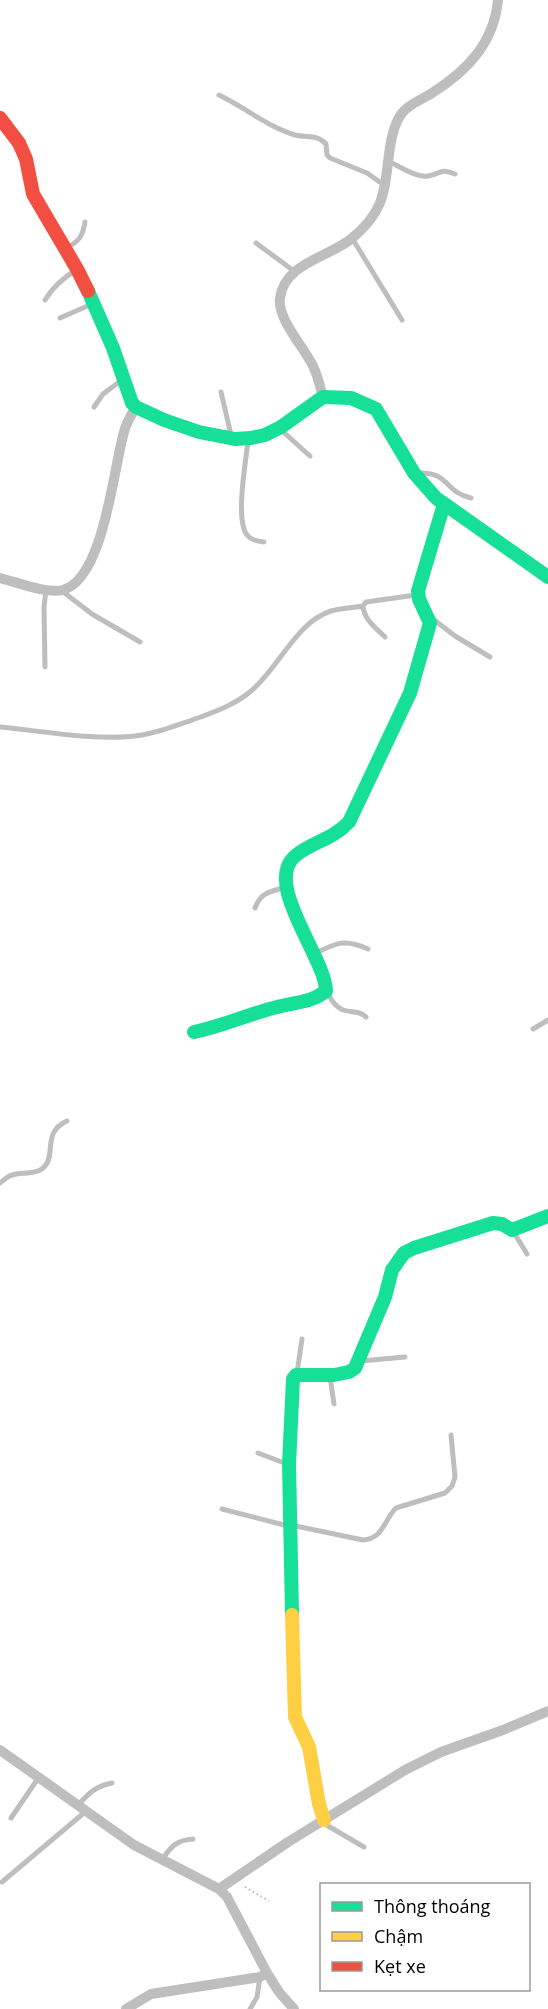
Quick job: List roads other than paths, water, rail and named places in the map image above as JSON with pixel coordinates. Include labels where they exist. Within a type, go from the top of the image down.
[{"type":"street","points":[[323,397],[314,368],[279,307],[284,285],[294,271],[337,249],[373,218],[383,198],[396,123],[402,112],[452,80],[469,65],[486,41],[494,21],[498,0]]},
{"type":"street","points":[[0,118],[19,143],[26,159],[33,194],[66,249],[94,304],[113,348],[132,403],[136,407],[195,430],[232,440],[265,435],[296,418],[323,397],[351,398],[376,409],[426,489],[548,577]]},
{"type":"street","points":[[0,578],[46,590],[61,590],[78,582],[89,568],[99,541],[124,429],[136,407]]},
{"type":"street","points":[[194,1032],[214,1028],[276,1007],[316,999],[326,991],[326,983],[298,920],[287,887],[286,871],[292,858],[342,830],[349,822],[361,801],[410,693],[430,623],[429,616],[417,595],[444,504]]},
{"type":"street","points":[[323,1821],[309,1746],[294,1707],[289,1525],[293,1379],[296,1375],[330,1376],[351,1371],[359,1361],[385,1297],[392,1270],[404,1253],[493,1223],[502,1224],[512,1230],[548,1216]]},
{"type":"street","points":[[219,1889],[288,1842],[405,1770],[428,1758],[548,1711]]},
{"type":"street","points":[[0,1750],[134,1845],[219,1889],[232,1907],[263,1975],[294,2009]]},
{"type":"street","points":[[126,2009],[152,1994],[263,1975]]},
{"type":"lane","points":[[219,95],[237,103],[268,123],[296,135],[318,137],[326,144],[330,158],[368,173],[385,186]]},
{"type":"lane","points":[[388,161],[423,176],[432,176],[444,170],[455,174]]},
{"type":"lane","points":[[66,249],[80,239],[84,233],[85,222]]},
{"type":"lane","points":[[352,238],[402,320]]},
{"type":"lane","points":[[256,243],[294,271]]},
{"type":"lane","points":[[45,300],[62,279],[77,269]]},
{"type":"lane","points":[[60,318],[94,304]]},
{"type":"lane","points":[[94,407],[103,394],[123,379]]},
{"type":"lane","points":[[221,392],[232,440]]},
{"type":"lane","points":[[279,428],[309,456]]},
{"type":"lane","points":[[248,439],[240,520],[248,536],[255,541],[264,542]]},
{"type":"lane","points":[[414,473],[430,472],[438,475],[456,493],[471,498]]},
{"type":"lane","points":[[45,668],[46,590]]},
{"type":"lane","points":[[61,590],[93,614],[140,642]]},
{"type":"lane","points":[[0,727],[101,737],[139,736],[160,731],[221,710],[237,702],[260,684],[299,634],[314,620],[332,610],[363,606],[366,602],[417,595]]},
{"type":"lane","points":[[363,606],[363,612],[368,620],[385,637]]},
{"type":"lane","points":[[429,616],[455,636],[490,657]]},
{"type":"lane","points":[[255,908],[258,899],[264,894],[287,887]]},
{"type":"lane","points":[[314,954],[334,944],[345,942],[368,949]]},
{"type":"lane","points":[[326,991],[335,1005],[341,1009],[360,1012],[366,1017]]},
{"type":"lane","points":[[533,1029],[548,1020]]},
{"type":"lane","points":[[0,1183],[12,1175],[43,1169],[47,1165],[50,1140],[61,1123],[67,1121]]},
{"type":"lane","points":[[512,1230],[527,1254]]},
{"type":"lane","points":[[296,1375],[302,1339]]},
{"type":"lane","points":[[359,1361],[405,1357]]},
{"type":"lane","points":[[330,1376],[334,1404]]},
{"type":"lane","points":[[222,1509],[363,1540],[372,1538],[380,1532],[396,1508],[445,1493],[452,1486],[455,1477],[451,1435]]},
{"type":"lane","points":[[258,1453],[289,1464]]},
{"type":"lane","points":[[11,1818],[39,1778]]},
{"type":"lane","points":[[2,1882],[82,1808],[92,1791],[102,1785],[112,1783]]},
{"type":"lane","points":[[323,1821],[364,1847]]},
{"type":"lane","points":[[162,1860],[169,1848],[178,1841],[193,1839]]},
{"type":"lane","points":[[250,2009],[258,1997],[263,1975]]}]
